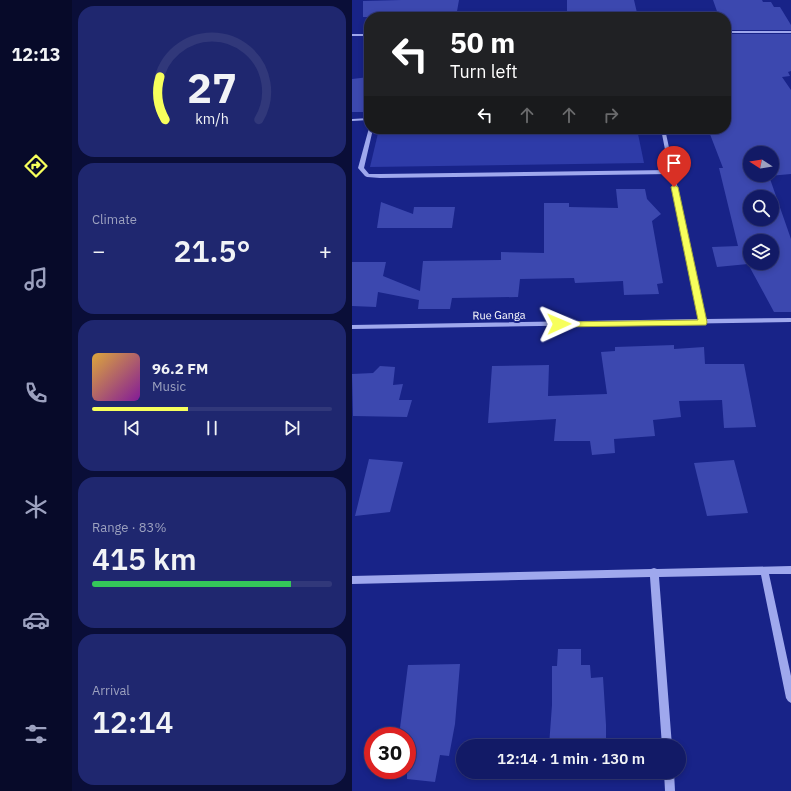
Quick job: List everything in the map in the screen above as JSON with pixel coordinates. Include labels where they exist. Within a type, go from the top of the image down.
[{"type":"street","points":[[731,32],[791,32]]},
{"type":"street","points":[[352,35],[364,35]]},
{"type":"street","points":[[352,120],[364,119]]},
{"type":"street","points":[[370,134],[361,168],[367,175],[388,176],[671,172]]},
{"type":"street","points":[[664,134],[703,322]]},
{"type":"street","name":"Rue Ganga","points":[[352,327],[791,320]]},
{"type":"street","points":[[352,580],[791,570]]},
{"type":"street","points":[[764,571],[791,698]]},
{"type":"street","points":[[654,572],[666,739]]},
{"type":"street","points":[[669,779],[670,791]]},
{"type":"shaded area","points":[[378,134],[638,134],[644,163],[370,167]]},
{"type":"building","points":[[459,0],[457,12],[364,12],[364,17],[363,1]]},
{"type":"building","points":[[567,0],[634,0],[637,12],[567,12]]},
{"type":"building","points":[[713,0],[762,0],[763,2],[771,2],[774,7],[780,7],[791,25],[791,30],[731,30],[731,12],[717,12]]},
{"type":"building","points":[[731,34],[791,34],[791,71],[788,72],[790,76],[782,77],[791,90],[791,174],[779,175],[779,146],[743,146],[743,182],[771,182],[774,190],[743,190],[743,226],[779,226],[779,205],[791,239],[791,312],[774,312],[751,270],[779,270],[779,234],[743,234],[743,264],[717,267],[712,247],[738,246],[719,168],[723,168],[710,134],[731,134]]},
{"type":"building","points":[[364,78],[364,112],[352,112],[352,79]]},
{"type":"building","points":[[616,189],[645,189],[647,199],[661,214],[652,221],[663,283],[657,284],[659,294],[624,295],[623,281],[575,283],[574,278],[520,279],[518,297],[452,298],[450,309],[418,309],[419,300],[378,292],[376,307],[352,306],[352,262],[386,262],[383,276],[420,291],[423,261],[501,260],[501,252],[544,253],[544,203],[569,203],[569,207],[618,208]]},
{"type":"building","points":[[381,202],[413,214],[414,207],[455,207],[452,228],[377,228]]},
{"type":"building","points":[[674,345],[674,349],[704,347],[705,364],[744,364],[756,427],[724,428],[722,400],[679,401],[681,417],[653,420],[655,436],[614,439],[615,453],[592,455],[590,441],[554,441],[556,419],[488,423],[492,366],[549,365],[548,396],[607,394],[601,352],[615,351],[615,347]]},
{"type":"building","points":[[380,366],[395,367],[393,385],[403,384],[399,400],[412,400],[407,417],[353,416],[352,374],[373,373]]},
{"type":"building","points":[[369,459],[403,462],[390,512],[355,516]]},
{"type":"building","points":[[734,460],[748,513],[707,516],[694,463]]},
{"type":"building","points":[[558,649],[581,649],[581,665],[590,665],[591,678],[603,677],[606,739],[550,739],[552,705],[552,666],[557,666]]},
{"type":"building","points":[[460,664],[455,724],[449,756],[440,755],[435,782],[407,779],[416,779],[416,727],[400,727],[408,665]]},
{"type":"route","points":[[559,324],[703,322],[674,187]]}]
